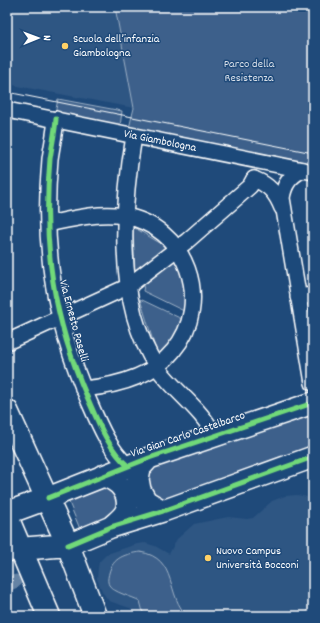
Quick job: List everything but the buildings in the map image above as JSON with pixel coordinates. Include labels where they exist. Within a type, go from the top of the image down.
[{"type":"main road","name":"Via Gian Carlo Castelbarco","points":[[13,512],[149,458],[313,403]]},
{"type":"main road","points":[[7,411],[48,498],[95,616]]},
{"type":"main road","points":[[14,549],[68,545],[111,527],[163,511],[313,457]]},
{"type":"main road","points":[[149,458],[140,468],[138,478],[140,490],[146,501],[163,511]]},
{"type":"main road","points":[[102,476],[112,479],[118,483],[124,490],[127,500],[124,514],[111,527]]},
{"type":"main road","points":[[13,512],[14,549],[49,616]]},
{"type":"street","name":"Via Giambologna","points":[[7,110],[307,171]]},
{"type":"street","name":"Via Ernesto Paselli","points":[[56,119],[50,158],[48,224],[50,271],[60,319],[83,389],[108,440],[121,460],[128,466]]},
{"type":"street","points":[[134,136],[124,216],[127,286],[141,335],[156,366],[170,384],[204,418],[214,436]]},
{"type":"street","points":[[7,342],[60,319],[127,286],[178,248],[250,186],[254,179],[253,172],[242,157]]},
{"type":"street","points":[[307,171],[293,174],[284,188],[282,208],[313,383]]},
{"type":"street","points":[[254,179],[266,184],[272,189],[282,208]]},
{"type":"street","points":[[48,224],[92,216],[124,216],[153,227],[178,248],[186,263],[191,279],[192,306],[182,340],[172,352],[144,374],[128,380],[83,389]]},
{"type":"street","points":[[298,298],[313,295]]},
{"type":"shaded area","name":"Scuola dell’infanzia Giambologna","points":[[7,7],[115,7],[134,108],[7,84]]},
{"type":"shaded area","name":"Nuovo Campus Università Bocconi","points":[[297,495],[313,498],[313,616],[135,616],[130,608],[109,601],[103,593],[97,579],[98,568],[99,562],[107,554],[137,544],[145,543],[155,546],[169,554],[177,539],[194,524],[228,517],[247,519],[253,518],[272,501],[285,496]]},
{"type":"green space","name":"Parco della Resistenza","points":[[115,7],[313,7],[313,164],[129,128],[134,108]]},
{"type":"green space","points":[[58,99],[122,111],[120,127],[55,114]]},
{"type":"green space","points":[[135,228],[168,248],[135,272],[133,229]]},
{"type":"green space","points":[[178,257],[185,271],[186,312],[143,291],[144,285]]},
{"type":"green space","points":[[140,299],[184,320],[179,336],[158,357]]},
{"type":"green space","points":[[313,412],[313,449],[160,503],[151,499],[147,470]]},
{"type":"green space","points":[[103,487],[111,488],[120,505],[112,516],[80,529],[68,500]]},
{"type":"green space","points":[[140,552],[152,556],[161,562],[170,579],[176,599],[188,616],[144,616],[140,601],[111,588],[109,585],[108,576],[114,563],[125,555]]},
{"type":"waterway","points":[[7,585],[16,581]]},
{"type":"tram line","points":[[7,92],[313,153]]},
{"type":"cycle path","points":[[56,119],[50,159],[48,222],[49,252],[58,311],[76,369],[96,417],[115,452],[128,466]]},
{"type":"cycle path","points":[[48,498],[149,458],[313,403]]},
{"type":"cycle path","points":[[68,545],[111,527],[163,511],[313,457]]},
{"type":"place","name":"Scuola dell’infanzia Giambologna","points":[[65,46]]},
{"type":"place","name":"Nuovo Campus Università Bocconi","points":[[208,558]]}]
